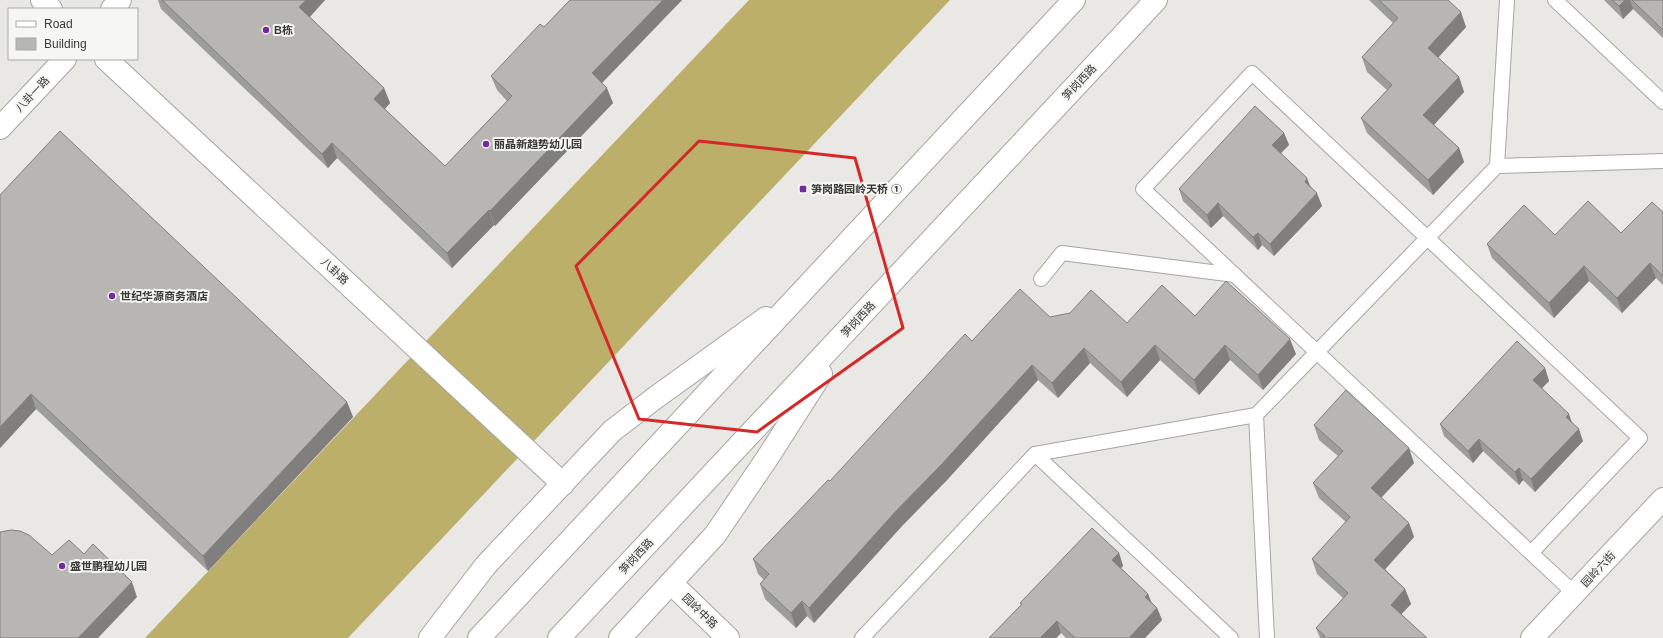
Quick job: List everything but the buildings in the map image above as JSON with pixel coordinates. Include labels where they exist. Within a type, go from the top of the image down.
[{"type":"main road","points":[[42,0],[50,8]]},
{"type":"main road","points":[[113,8],[120,0]]},
{"type":"main road","points":[[479,638],[1074,0]]},
{"type":"main road","name":"笋岗西路","points":[[559,638],[1156,0]]},
{"type":"main road","name":"八卦一路","points":[[0,128],[64,60]]},
{"type":"main road","name":"八卦路","points":[[107,60],[563,484]]},
{"type":"main road","points":[[430,638],[486,565],[612,431],[655,398],[804,291]]},
{"type":"main road","points":[[620,638],[715,535],[768,457],[848,330]]},
{"type":"main road","name":"园岭六街","points":[[1532,638],[1663,499]]},
{"type":"main road","name":"园岭中路","points":[[671,583],[728,638]]},
{"type":"lane","points":[[862,638],[1034,454],[1256,415],[1497,166],[1507,0]]},
{"type":"lane","points":[[1555,0],[1663,102]]},
{"type":"lane","points":[[1531,553],[1640,438],[1252,73],[1143,189],[1531,553],[1574,593]]},
{"type":"lane","points":[[1497,166],[1663,161]]},
{"type":"lane","points":[[1041,278],[1062,253],[1235,275]]},
{"type":"lane","points":[[1256,415],[1267,638]]},
{"type":"lane","points":[[1034,454],[1231,638]]},
{"type":"highlighted area","points":[[699,141],[855,158],[903,328],[757,432],[639,419],[576,266]]},
{"type":"shaded area","points":[[749,0],[950,0],[348,638],[145,638]]},
{"type":"place","name":"B栋","points":[[266,30]]},
{"type":"place","name":"丽晶新趋势幼儿园","points":[[486,144]]},
{"type":"place","name":"笋岗路园岭天桥 ①","points":[[803,189]]},
{"type":"place","name":"世纪华源商务酒店","points":[[112,296]]},
{"type":"place","name":"盛世鹏程幼儿园","points":[[62,566]]}]
